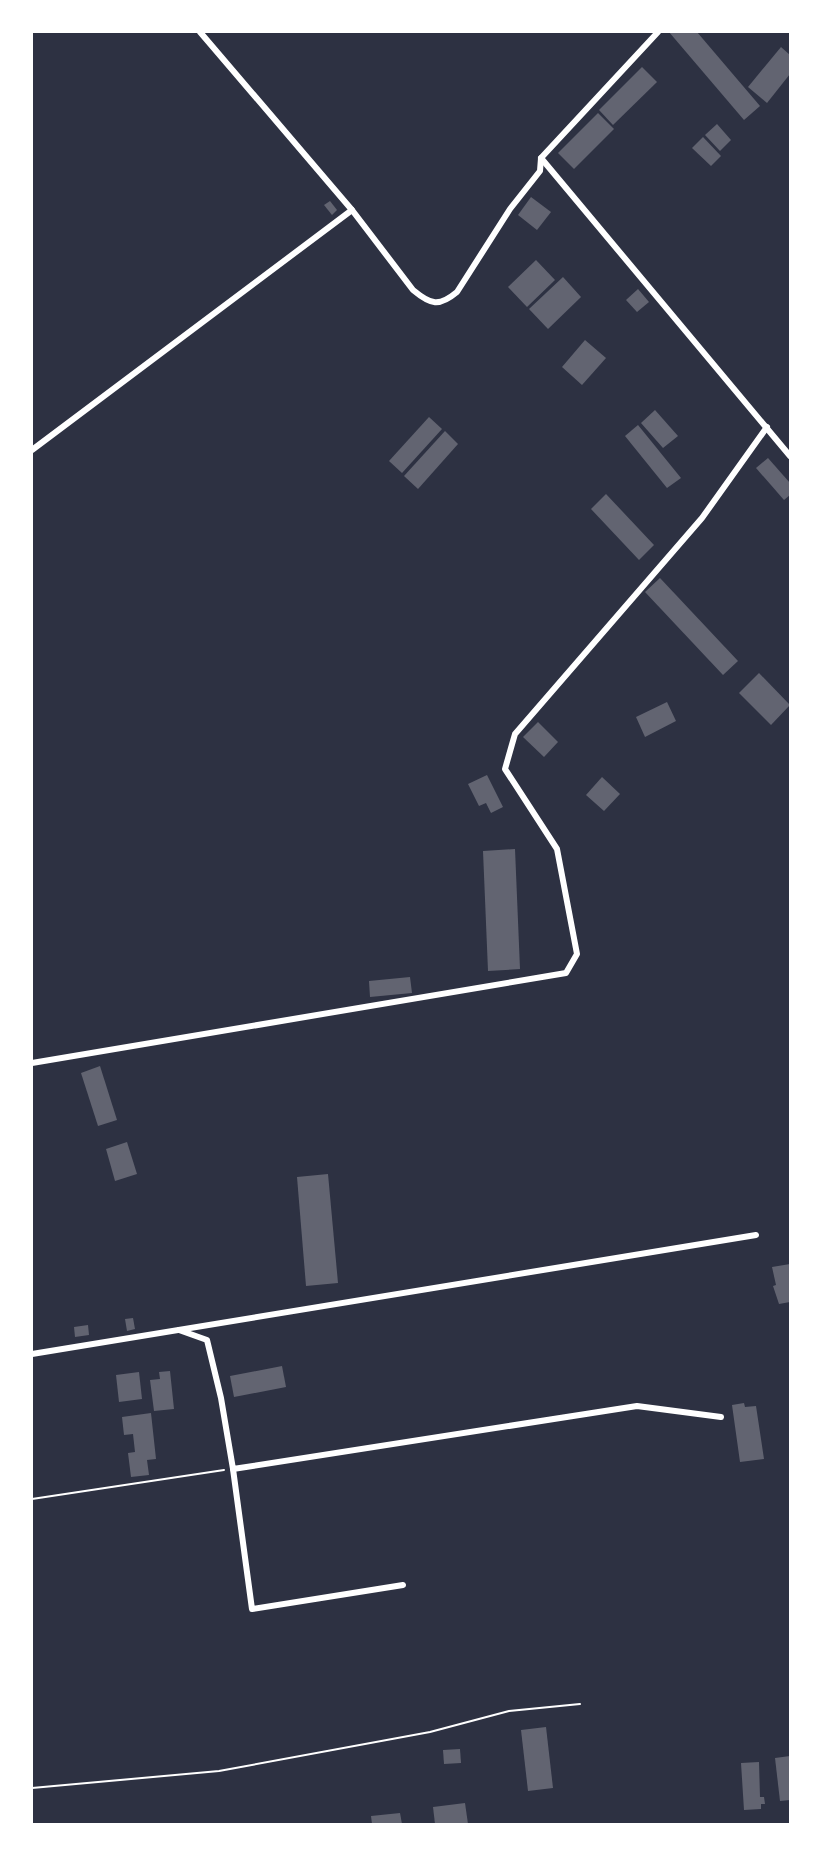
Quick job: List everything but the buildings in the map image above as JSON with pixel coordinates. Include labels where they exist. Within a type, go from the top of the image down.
[{"type":"street","points":[[200,32],[352,210],[413,290],[424,300],[437,303],[445,302],[457,292],[510,209],[540,171],[541,158],[658,32]]},
{"type":"street","points":[[541,158],[790,456]]},
{"type":"street","points":[[32,450],[352,210]]},
{"type":"street","points":[[32,1062],[566,974],[577,954],[557,849],[505,769],[515,734],[702,518],[767,427]]},
{"type":"street","points":[[32,1353],[756,1235]]},
{"type":"street","points":[[178,1329],[207,1340],[222,1398],[252,1610],[403,1585]]},
{"type":"street","points":[[233,1469],[637,1406],[721,1417]]},
{"type":"path","points":[[32,1499],[233,1469]]},
{"type":"path","points":[[32,1788],[219,1771],[430,1732],[509,1711],[580,1704]]}]
